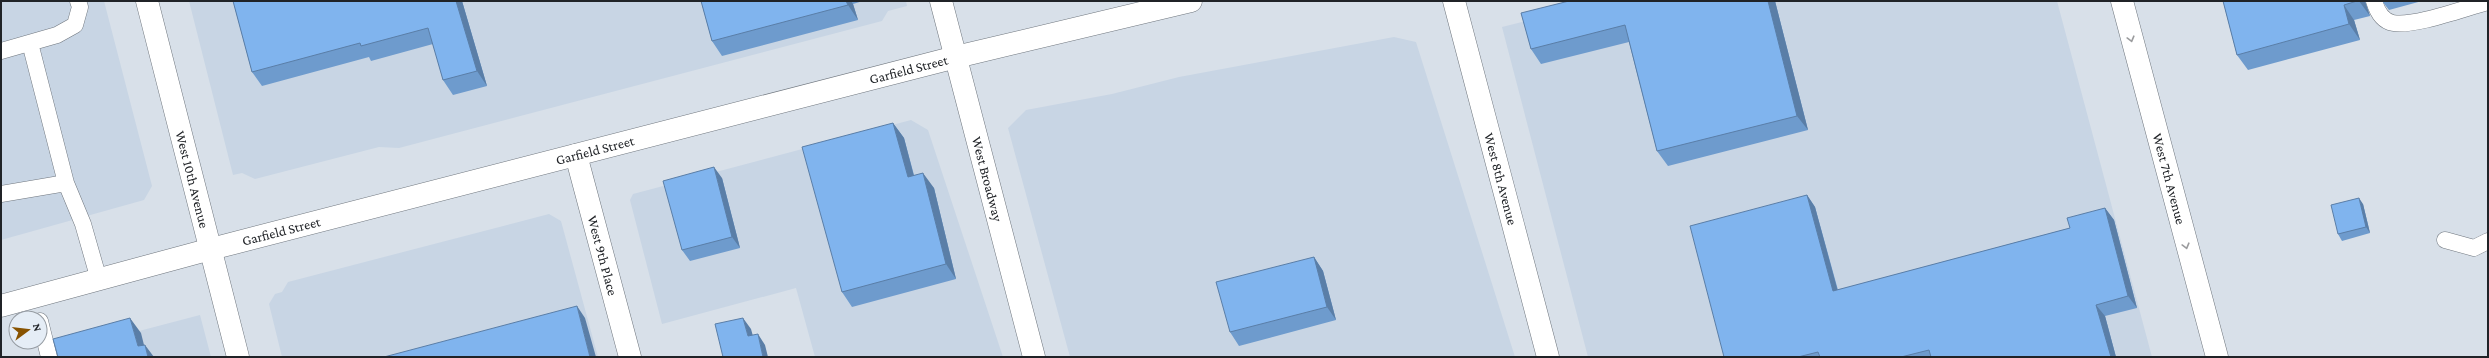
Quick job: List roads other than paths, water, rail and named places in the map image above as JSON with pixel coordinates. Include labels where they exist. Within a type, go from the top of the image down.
[{"type":"main road","name":"West 10th Avenue","points":[[147,1],[238,357]]},
{"type":"main road","name":"West Broadway","points":[[941,1],[1034,357]]},
{"type":"main road","name":"Garfield Street","points":[[1,306],[36,308],[99,280],[211,249],[956,57],[1191,1]]},
{"type":"main road","name":"West 8th Avenue","points":[[1454,1],[1548,357]]},
{"type":"main road","name":"West 7th Avenue","points":[[2122,1],[2217,357]]},
{"type":"main road","name":"West 9th Place","points":[[576,155],[630,357]]},
{"type":"lane","points":[[1,51],[30,44],[57,35],[75,25],[80,7],[78,1]]},
{"type":"lane","points":[[2374,1],[2378,14],[2392,23],[2406,23],[2488,2]]},
{"type":"lane","points":[[30,44],[66,183],[83,224],[99,280]]},
{"type":"lane","points":[[1,194],[66,183]]},
{"type":"lane","points":[[2446,240],[2483,246]]}]
